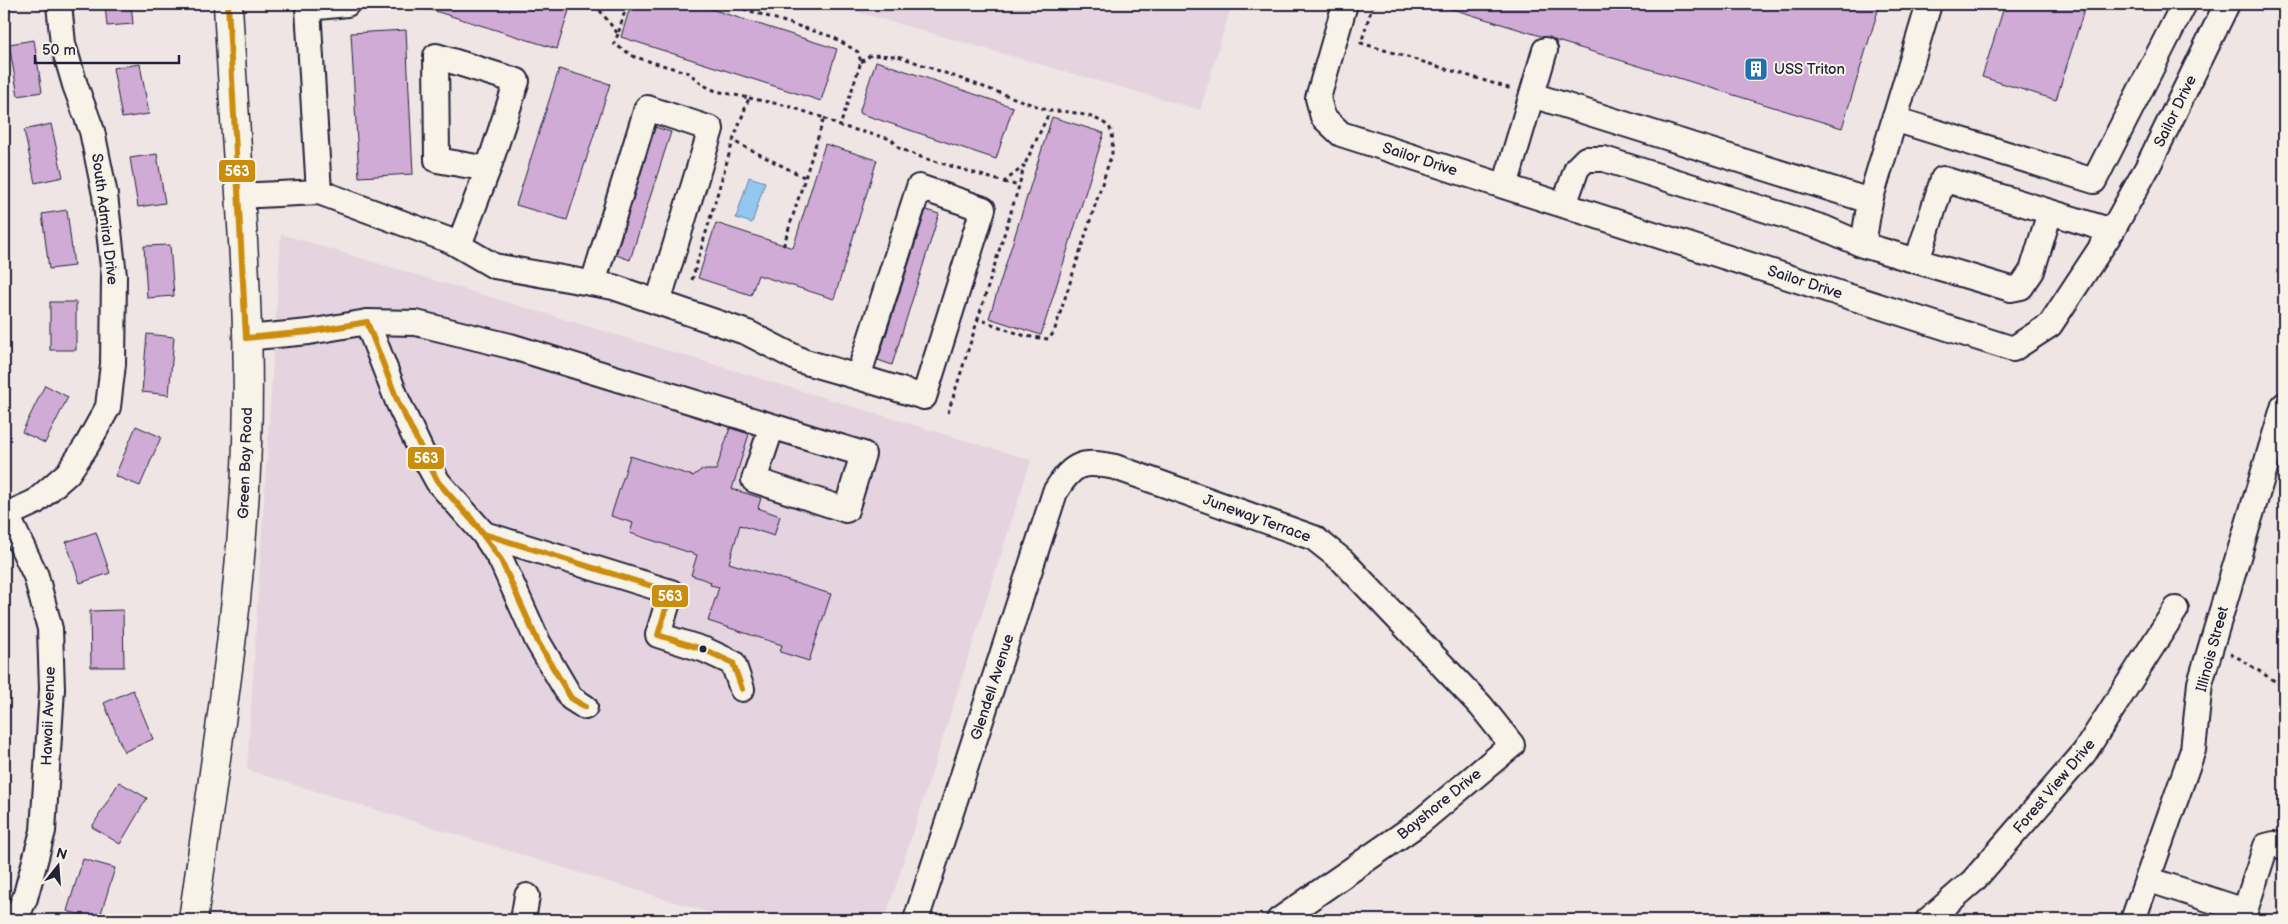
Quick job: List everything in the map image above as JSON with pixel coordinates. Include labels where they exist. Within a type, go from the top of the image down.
[{"type":"main road","name":"Green Bay Road","points":[[193,920],[237,602],[247,442],[246,338],[240,196],[228,4]]},
{"type":"street","name":"South Admiral Drive","points":[[5,516],[35,502],[68,472],[87,445],[108,408],[114,364],[114,276],[104,196],[92,131],[63,44],[59,4]]},
{"type":"street","points":[[318,192],[308,8],[347,4]]},
{"type":"street","name":"Sailor Drive","points":[[1345,4],[1318,98],[1323,117],[1341,134],[2013,349],[2050,324],[2112,231],[2147,168],[2227,4]]},
{"type":"street","points":[[1863,245],[1870,202],[1929,4]]},
{"type":"street","points":[[1894,119],[2094,181],[2184,4]]},
{"type":"street","points":[[1505,186],[1545,50]]},
{"type":"street","points":[[459,245],[488,169],[517,81],[436,56],[437,160],[488,169]]},
{"type":"street","points":[[1532,96],[1870,202]]},
{"type":"street","points":[[593,283],[647,108],[711,129],[658,302]]},
{"type":"street","points":[[1564,205],[1577,168],[1586,159],[1604,159],[1824,228],[1863,245],[2011,290],[2021,287],[2032,271],[2050,212]]},
{"type":"street","points":[[1916,261],[1943,179],[2112,231]]},
{"type":"street","points":[[240,196],[318,192],[459,245],[494,266],[613,287],[748,333],[802,361],[924,397],[983,209],[919,186],[858,377]]},
{"type":"street","points":[[367,322],[398,402],[438,482],[484,534],[501,560],[538,642],[570,698],[585,707]]},
{"type":"street","points":[[246,338],[308,332],[367,322],[416,323],[510,346],[772,426],[863,454],[846,510],[754,480],[772,426]]},
{"type":"street","name":"Illinois Street","points":[[2133,920],[2193,750],[2200,683],[2284,405]]},
{"type":"street","name":"Juneway Terrace","points":[[1083,466],[1092,462],[1115,467],[1314,538],[1343,561],[1445,667]]},
{"type":"street","name":"Glendell Avenue","points":[[916,920],[1055,492],[1069,472],[1083,466]]},
{"type":"street","name":"Hawaii Avenue","points":[[5,516],[36,576],[50,629],[52,689],[43,831],[26,898],[15,920]]},
{"type":"street","points":[[484,534],[671,592],[658,635],[705,650],[733,663],[742,688]]},
{"type":"street","name":"Forest View Drive","points":[[1928,920],[1973,881],[2084,754],[2176,609]]},
{"type":"street","name":"Bayshore Drive","points":[[1279,920],[1419,823],[1512,744],[1482,706],[1445,667]]},
{"type":"street","points":[[2147,878],[2244,916],[2266,846],[2274,844],[2284,847]]},
{"type":"street","points":[[523,920],[527,896]]},
{"type":"path","points":[[595,4],[618,34]]},
{"type":"path","points":[[627,4],[614,44],[635,58],[683,70],[703,85],[716,91],[788,106],[824,118],[840,126],[892,139],[899,148],[921,157],[1020,186]]},
{"type":"path","points":[[728,4],[833,37],[858,52],[861,62],[840,126]]},
{"type":"path","points":[[1373,4],[1361,43],[1532,96]]},
{"type":"path","points":[[861,62],[871,55],[898,56],[1050,111],[1065,110],[1104,122],[1112,131],[1112,153],[1054,332],[1049,339],[1040,339],[978,319]]},
{"type":"path","points":[[692,280],[749,98]]},
{"type":"path","points":[[948,413],[1020,186],[1024,166],[1050,111]]},
{"type":"path","points":[[783,248],[824,118]]},
{"type":"path","points":[[734,141],[804,178]]},
{"type":"path","points":[[1004,182],[1024,166]]},
{"type":"path","points":[[2210,648],[2238,657],[2284,687]]},
{"type":"shaded area","points":[[829,4],[1232,4],[1200,110]]},
{"type":"shaded area","points":[[281,234],[1031,460],[885,920],[733,920],[247,770]]},
{"type":"water","points":[[749,177],[765,182],[752,223],[736,218]]},
{"type":"building","points":[[105,4],[131,4],[133,24],[107,26]]},
{"type":"building","points":[[423,4],[571,4],[557,49],[422,7]]},
{"type":"building","points":[[631,4],[695,4],[837,49],[821,101],[621,37]]},
{"type":"building","name":"USS Triton","points":[[1449,4],[1880,4],[1842,128],[1449,8]]},
{"type":"building","points":[[2005,4],[2086,4],[2056,100],[1982,77]]},
{"type":"building","points":[[406,30],[413,174],[359,177],[351,33]]},
{"type":"building","points":[[34,40],[42,92],[18,96],[9,44]]},
{"type":"building","points":[[876,61],[1013,107],[996,159],[859,113]]},
{"type":"building","points":[[140,64],[149,114],[122,118],[113,68]]},
{"type":"building","points":[[559,69],[610,84],[567,220],[516,205]]},
{"type":"building","points":[[1052,117],[1104,133],[1041,335],[989,318]]},
{"type":"building","points":[[51,124],[63,177],[35,183],[24,130]]},
{"type":"building","points":[[655,127],[671,132],[630,260],[616,255]]},
{"type":"building","points":[[825,144],[877,160],[834,299],[758,275],[751,295],[698,278],[716,223],[793,248]]},
{"type":"building","points":[[157,154],[165,203],[138,207],[130,158]]},
{"type":"building","points":[[67,210],[74,266],[49,269],[42,214]]},
{"type":"building","points":[[926,210],[939,214],[892,365],[878,360]]},
{"type":"building","points":[[170,245],[174,296],[147,298],[144,246]]},
{"type":"building","points":[[50,302],[76,302],[76,350],[50,350]]},
{"type":"building","points":[[147,334],[174,337],[169,395],[142,392]]},
{"type":"building","points":[[45,385],[68,397],[45,443],[22,432]]},
{"type":"building","points":[[136,426],[161,437],[140,486],[115,476]]},
{"type":"building","points":[[730,428],[749,434],[732,489],[761,498],[758,508],[780,516],[774,536],[740,525],[729,563],[831,594],[809,661],[780,652],[782,645],[708,621],[719,587],[710,585],[711,582],[691,575],[697,555],[630,533],[633,523],[611,516],[630,456],[693,476],[701,470],[716,470]]},
{"type":"building","points":[[96,532],[110,573],[80,583],[66,542]]},
{"type":"building","points":[[123,610],[124,667],[91,667],[90,611]]},
{"type":"building","points":[[133,690],[153,739],[124,752],[104,703]]},
{"type":"building","points":[[119,782],[147,798],[120,844],[92,827]]},
{"type":"building","points":[[83,859],[115,868],[99,920],[67,911]]},
{"type":"transit line","name":"563","points":[[228,4],[246,338]]},
{"type":"transit line","name":"563","points":[[367,322],[398,402],[438,482],[484,534],[671,592],[658,635],[705,650],[733,663],[742,689]]},
{"type":"transit line","name":"563","points":[[246,338],[309,332],[367,322]]},
{"type":"transit line","name":"563","points":[[468,514],[501,560],[538,642],[571,698],[585,707]]},
{"type":"place","name":"USS Triton","points":[[1756,69]]}]
